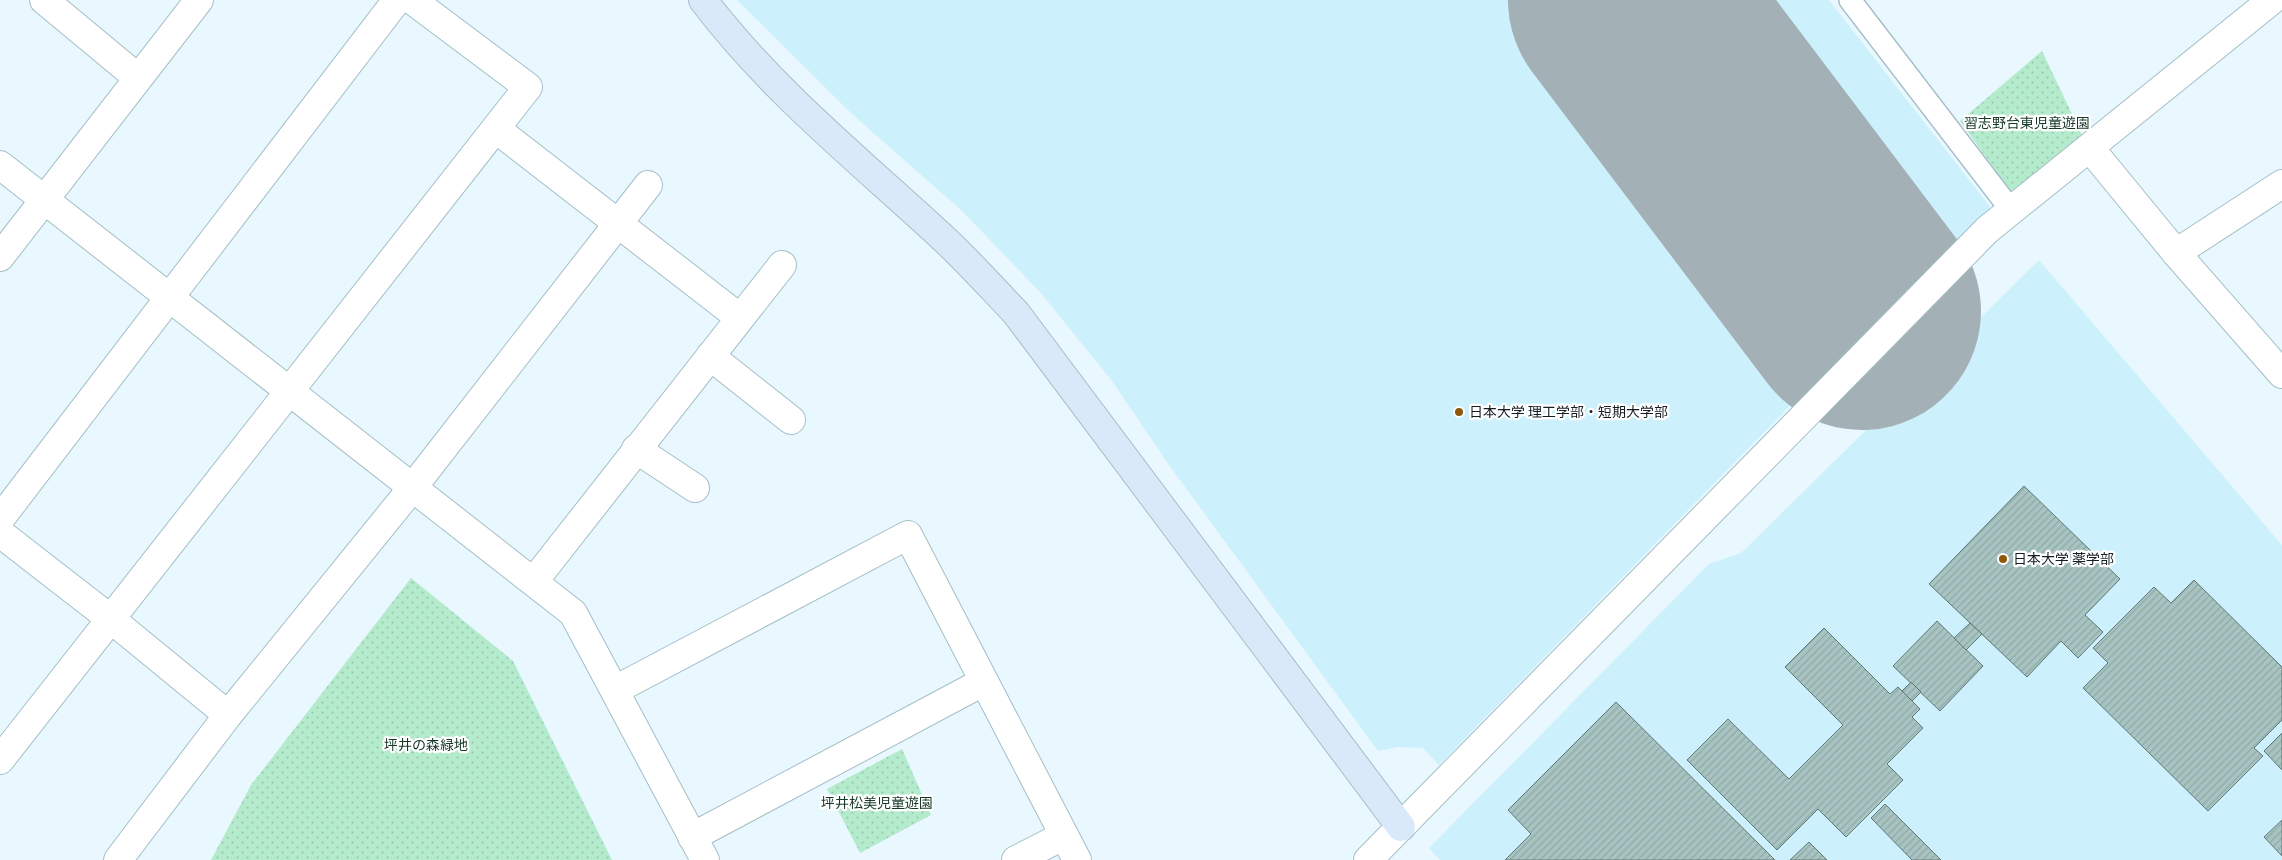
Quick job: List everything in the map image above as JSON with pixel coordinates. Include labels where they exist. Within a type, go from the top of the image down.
[{"type":"street","points":[[44,0],[138,78]]},
{"type":"street","points":[[0,258],[44,198],[199,0]]},
{"type":"street","points":[[0,519],[397,0]]},
{"type":"street","points":[[0,760],[112,620],[528,87],[412,0]]},
{"type":"street","points":[[703,0],[725,29],[832,139],[943,238],[1016,313],[1401,827]]},
{"type":"street","points":[[1368,860],[1988,230],[2272,0]]},
{"type":"street","points":[[496,129],[740,318]]},
{"type":"street","points":[[2098,158],[2176,253],[2282,374]]},
{"type":"street","points":[[0,165],[573,613],[699,848],[983,682]]},
{"type":"street","points":[[2176,253],[2282,184]]},
{"type":"street","points":[[118,860],[228,715],[413,487],[648,185]]},
{"type":"street","points":[[534,581],[782,265]]},
{"type":"street","points":[[710,356],[791,420]]},
{"type":"street","points":[[636,449],[694,488]]},
{"type":"street","points":[[0,533],[112,620],[228,715]]},
{"type":"street","points":[[615,690],[908,535],[1077,860]]},
{"type":"street","points":[[1016,860],[1063,836]]},
{"type":"lane","points":[[1850,0],[2011,210]]},
{"type":"shaded area","name":"日本大学 理工学部・短期大学部","points":[[737,0],[1829,0],[1991,208],[1867,327],[1439,765],[1423,748],[1398,747],[1378,751],[1169,465],[1112,381],[1040,292],[962,211],[852,114]]},
{"type":"shaded area","name":"日本大学 薬学部","points":[[2039,260],[2282,545],[2282,860],[1440,860],[1429,848],[1709,564],[1741,553]]},
{"type":"green space","name":"習志野台東児童遊園","points":[[2042,51],[2082,135],[2011,192],[1960,121]]},
{"type":"green space","name":"坪井の森緑地","points":[[411,578],[513,661],[612,860],[211,860],[251,785]]},
{"type":"green space","name":"坪井松美児童遊園","points":[[902,749],[931,815],[860,853],[827,789]]},
{"type":"building","points":[[2024,486],[2120,579],[2085,615],[2103,632],[2078,658],[2061,641],[2027,677],[1929,584]]},
{"type":"building","points":[[2194,580],[2282,667],[2282,720],[2254,748],[2263,756],[2208,811],[2083,688],[2108,663],[2093,648],[2154,587],[2171,603]]},
{"type":"building","points":[[1937,621],[1983,666],[1940,711],[1893,666]]},
{"type":"building","points":[[1970,623],[1982,634],[1966,650],[1954,638]]},
{"type":"building","points":[[1824,628],[1890,694],[1898,687],[1920,709],[1912,717],[1923,728],[1887,764],[1903,780],[1846,837],[1818,809],[1777,850],[1687,760],[1728,719],[1789,779],[1843,725],[1785,667]]},
{"type":"building","points":[[1911,682],[1921,692],[1912,701],[1902,691]]},
{"type":"building","points":[[1616,702],[1775,860],[1505,860],[1531,834],[1508,810]]},
{"type":"building","points":[[2282,733],[2282,770],[2264,751]]},
{"type":"building","points":[[1885,804],[1941,860],[1912,860],[1871,818]]},
{"type":"building","points":[[2282,820],[2282,856],[2264,837]]},
{"type":"building","points":[[1809,842],[1827,860],[1790,860]]},
{"type":"runway","points":[[1627,0],[1862,311]]},
{"type":"place","name":"日本大学 理工学部・短期大学部","points":[[1459,412]]},
{"type":"place","name":"日本大学 薬学部","points":[[2003,559]]}]
